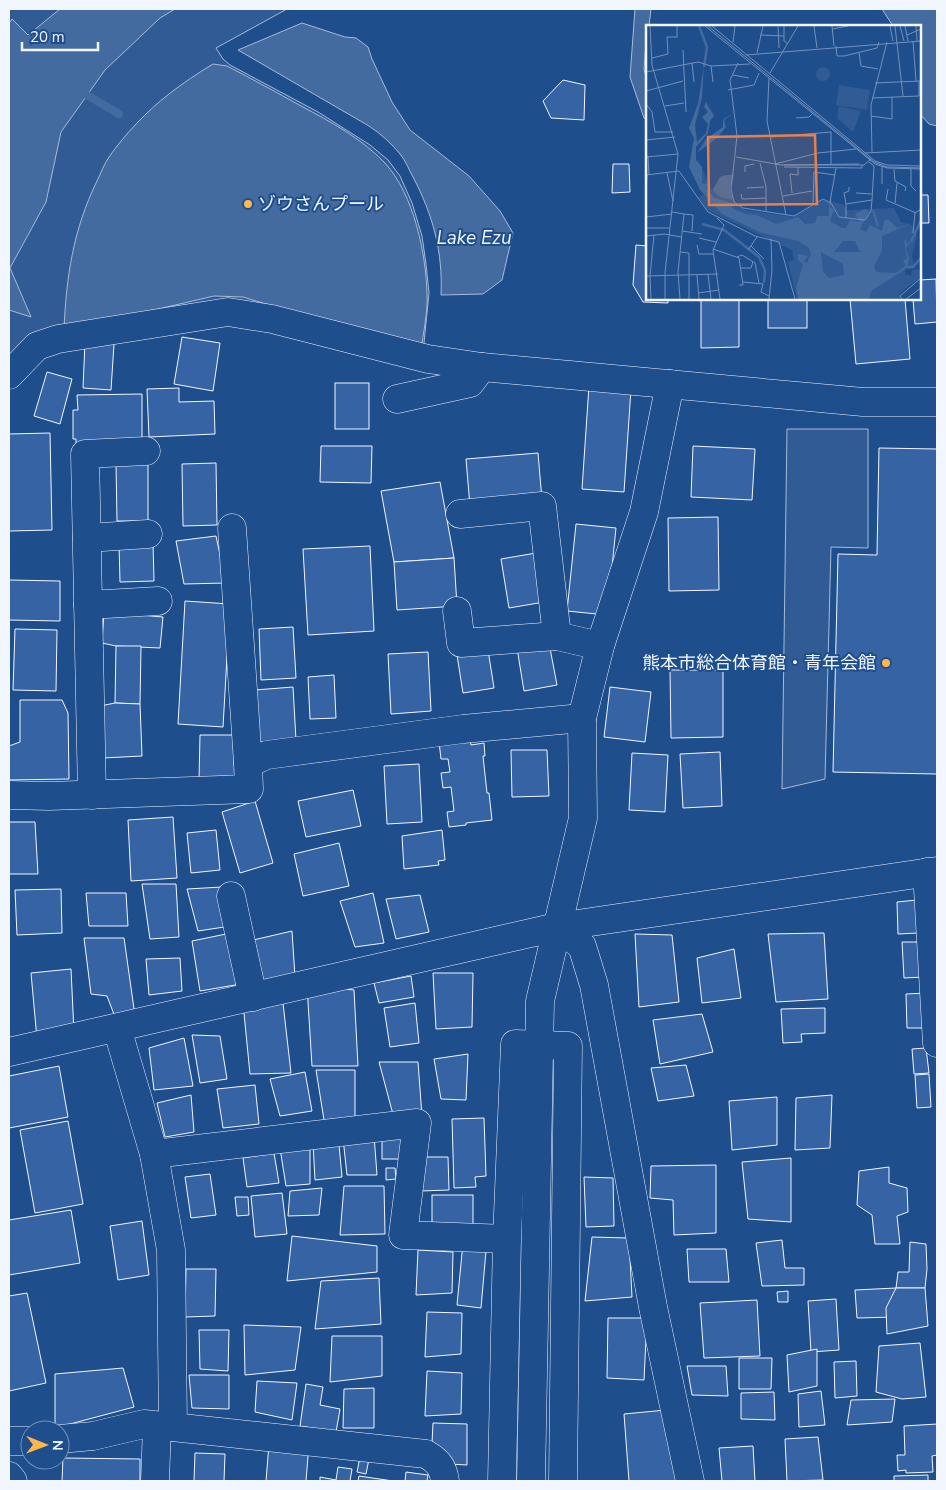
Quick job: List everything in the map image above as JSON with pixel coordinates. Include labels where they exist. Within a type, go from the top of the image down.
[{"type":"street","points":[[9,375],[37,346],[58,339],[228,312],[272,319],[428,359],[482,367],[863,402],[937,402]]},
{"type":"street","points":[[397,399],[470,383],[482,367]]},
{"type":"street","points":[[531,1481],[540,1001],[583,818],[582,718],[600,646],[644,512],[670,384]]},
{"type":"street","points":[[92,795],[85,454],[146,452]]},
{"type":"street","points":[[460,514],[542,506],[557,636]]},
{"type":"street","points":[[9,795],[92,795],[249,789],[232,528]]},
{"type":"street","points":[[87,538],[148,534]]},
{"type":"street","points":[[88,604],[158,601]]},
{"type":"street","points":[[457,611],[462,643],[557,636],[600,646]]},
{"type":"street","points":[[248,763],[267,755],[463,729],[582,718]]},
{"type":"street","points":[[9,1052],[557,927],[932,872],[937,1043]]},
{"type":"street","points":[[231,896],[253,997]]},
{"type":"street","points":[[557,927],[582,946],[594,985],[653,1307],[690,1481]]},
{"type":"street","points":[[117,1028],[154,1154],[171,1250],[165,1427],[155,1481]]},
{"type":"street","points":[[502,1481],[507,1239],[515,1044],[539,1044],[568,1046],[563,1481]]},
{"type":"street","points":[[154,1154],[417,1123],[403,1235],[507,1239]]},
{"type":"street","points":[[70,1438],[93,1436],[144,1424],[426,1454],[437,1460],[444,1471],[445,1481]]},
{"type":"street","points":[[9,1476],[13,1481]]},
{"type":"shaded area","name":"ゾウさんプール","points":[[9,9],[287,9],[216,48],[223,59],[230,65],[318,112],[370,145],[388,160],[400,176],[412,203],[422,236],[426,264],[429,293],[423,353],[243,301],[9,365]]},
{"type":"shaded area","points":[[787,429],[868,429],[868,548],[831,547],[825,779],[782,789]]},
{"type":"water","points":[[60,9],[175,9],[160,18],[105,70],[61,132],[46,202],[10,268],[31,317],[9,310],[9,23],[12,19],[28,35]]},
{"type":"water","points":[[635,9],[651,9],[649,25],[646,25],[644,70],[646,76],[646,120],[630,77]]},
{"type":"water","points":[[882,9],[937,9],[937,126],[929,124],[921,115],[921,25],[892,25]]},
{"type":"water","name":"Lake Ezu","points":[[302,23],[345,37],[356,38],[368,47],[392,102],[410,130],[469,176],[500,211],[513,233],[502,280],[483,294],[441,295],[438,249],[426,205],[406,163],[382,135],[238,50]]},
{"type":"water","name":"ゾウさんプール","points":[[213,64],[227,66],[345,131],[376,154],[395,176],[411,208],[424,261],[427,302],[421,351],[243,297],[214,296],[64,331],[72,254],[89,199],[106,163],[129,131],[153,108],[180,86]]},
{"type":"building","points":[[563,80],[585,85],[584,120],[551,118],[543,101]]},
{"type":"building","points":[[613,164],[629,164],[630,192],[612,193]]},
{"type":"building","points":[[921,195],[928,195],[929,223],[921,223]]},
{"type":"building","points":[[636,245],[646,246],[646,300],[668,300],[668,303],[643,302],[633,285]]},
{"type":"building","points":[[936,279],[937,322],[915,324],[913,300],[921,300],[921,280]]},
{"type":"building","points":[[701,300],[739,300],[739,347],[701,348]]},
{"type":"building","points":[[768,300],[807,300],[807,328],[768,328]]},
{"type":"building","points":[[850,300],[905,300],[910,359],[856,364]]},
{"type":"building","points":[[182,337],[220,343],[213,391],[174,384]]},
{"type":"building","points":[[85,342],[114,344],[111,390],[83,388]]},
{"type":"building","points":[[47,372],[72,379],[60,424],[34,416]]},
{"type":"building","points":[[335,383],[369,383],[369,429],[335,429]]},
{"type":"building","points":[[589,386],[631,389],[624,492],[582,489]]},
{"type":"building","points":[[179,388],[179,402],[214,401],[215,434],[149,437],[147,389]]},
{"type":"building","points":[[142,394],[142,440],[76,448],[76,439],[73,439],[73,410],[78,410],[77,395]]},
{"type":"building","points":[[50,433],[52,530],[9,531],[9,434]]},
{"type":"building","points":[[321,446],[372,446],[371,483],[320,482]]},
{"type":"building","points":[[693,446],[755,449],[752,500],[691,497]]},
{"type":"building","name":"熊本市総合体育館・青年会館","points":[[879,448],[937,449],[937,774],[833,772],[838,554],[877,555]]},
{"type":"building","points":[[538,453],[542,500],[470,506],[466,459]]},
{"type":"building","points":[[116,463],[148,463],[148,521],[117,521]]},
{"type":"building","points":[[216,463],[217,525],[183,526],[182,464]]},
{"type":"building","points":[[440,482],[454,558],[394,562],[381,491]]},
{"type":"building","points":[[718,517],[719,590],[669,591],[668,518]]},
{"type":"building","points":[[576,524],[616,528],[607,615],[567,611]]},
{"type":"building","points":[[216,536],[226,583],[184,584],[176,541]]},
{"type":"building","points":[[153,543],[154,581],[120,582],[119,544]]},
{"type":"building","points":[[370,546],[374,631],[308,635],[303,549]]},
{"type":"building","points":[[542,552],[550,601],[509,608],[501,559]]},
{"type":"building","points":[[454,558],[457,606],[397,610],[394,562]]},
{"type":"building","points":[[9,580],[60,581],[60,621],[9,620]]},
{"type":"building","points":[[185,601],[230,604],[223,727],[178,724]]},
{"type":"building","points":[[104,612],[163,617],[160,648],[116,646],[102,643]]},
{"type":"building","points":[[293,627],[296,678],[261,680],[259,629]]},
{"type":"building","points":[[15,629],[57,630],[56,691],[13,690]]},
{"type":"building","points":[[549,643],[557,685],[524,691],[517,648]]},
{"type":"building","points":[[116,646],[141,646],[140,704],[115,703]]},
{"type":"building","points":[[488,650],[494,688],[463,693],[457,655]]},
{"type":"building","points":[[428,652],[431,711],[391,714],[388,654]]},
{"type":"building","points":[[670,670],[723,670],[723,737],[671,738]]},
{"type":"building","points":[[334,675],[336,718],[310,719],[308,677]]},
{"type":"building","points":[[293,687],[296,740],[259,742],[255,690]]},
{"type":"building","points":[[610,687],[651,692],[645,742],[604,737]]},
{"type":"building","points":[[20,700],[62,700],[68,713],[69,779],[9,780],[9,746],[20,742]]},
{"type":"building","points":[[115,703],[140,704],[142,756],[103,758],[100,706]]},
{"type":"building","points":[[200,735],[236,735],[236,780],[199,780]]},
{"type":"building","points":[[470,739],[471,745],[484,743],[485,756],[483,756],[492,820],[449,827],[447,812],[454,811],[451,787],[443,788],[441,773],[450,772],[448,759],[441,759],[439,742]]},
{"type":"building","points":[[511,750],[547,750],[549,796],[512,797]]},
{"type":"building","points":[[720,752],[722,806],[683,808],[680,754]]},
{"type":"building","points":[[632,753],[668,755],[665,812],[629,810]]},
{"type":"building","points":[[419,764],[422,822],[387,824],[384,766]]},
{"type":"building","points":[[353,790],[361,826],[306,837],[298,801]]},
{"type":"building","points":[[255,801],[273,863],[240,873],[222,812]]},
{"type":"building","points":[[173,817],[177,878],[131,881],[128,820]]},
{"type":"building","points":[[9,822],[35,822],[38,874],[9,874]]},
{"type":"building","points":[[216,830],[220,870],[191,873],[187,833]]},
{"type":"building","points":[[442,830],[445,860],[438,861],[439,865],[404,869],[402,836]]},
{"type":"building","points":[[339,843],[349,886],[303,896],[294,854]]},
{"type":"building","points":[[142,884],[176,884],[179,937],[150,939]]},
{"type":"building","points":[[222,887],[231,926],[198,931],[187,889]]},
{"type":"building","points":[[61,889],[62,933],[17,935],[15,890]]},
{"type":"building","points":[[86,893],[126,893],[128,926],[89,926]]},
{"type":"building","points":[[373,893],[384,943],[355,947],[340,901]]},
{"type":"building","points":[[420,895],[429,932],[396,939],[386,899]]},
{"type":"building","points":[[917,900],[918,933],[898,934],[897,902]]},
{"type":"building","points":[[292,931],[295,977],[259,985],[249,941]]},
{"type":"building","points":[[231,933],[241,984],[200,991],[192,941]]},
{"type":"building","points":[[824,933],[828,999],[776,1002],[768,934]]},
{"type":"building","points":[[635,934],[672,935],[679,1002],[639,1007]]},
{"type":"building","points":[[84,938],[124,938],[135,1016],[115,1017],[107,996],[91,994]]},
{"type":"building","points":[[902,942],[922,942],[924,977],[904,978]]},
{"type":"building","points":[[734,949],[741,998],[702,1003],[697,958]]},
{"type":"building","points":[[180,958],[182,991],[149,995],[146,959]]},
{"type":"building","points":[[71,969],[74,1033],[37,1039],[31,973]]},
{"type":"building","points":[[433,973],[473,973],[472,1027],[436,1029]]},
{"type":"building","points":[[411,976],[414,997],[379,1003],[374,983]]},
{"type":"building","points":[[307,986],[354,990],[358,1066],[312,1066]]},
{"type":"building","points":[[926,993],[927,1028],[907,1028],[906,994]]},
{"type":"building","points":[[243,1003],[283,1003],[291,1073],[250,1074]]},
{"type":"building","points":[[415,1003],[419,1043],[390,1047],[384,1008]]},
{"type":"building","points":[[825,1008],[825,1033],[801,1034],[802,1042],[783,1043],[781,1009]]},
{"type":"building","points":[[702,1014],[713,1052],[660,1064],[653,1020]]},
{"type":"building","points":[[192,1035],[220,1036],[227,1079],[200,1083]]},
{"type":"building","points":[[184,1038],[193,1086],[154,1090],[149,1048]]},
{"type":"building","points":[[926,1048],[929,1073],[914,1074],[912,1049]]},
{"type":"building","points":[[468,1054],[466,1100],[441,1099],[434,1059]]},
{"type":"building","points":[[379,1062],[418,1062],[422,1116],[394,1118]]},
{"type":"building","points":[[686,1065],[694,1096],[658,1101],[651,1068]]},
{"type":"building","points":[[59,1066],[68,1117],[9,1128],[9,1076]]},
{"type":"building","points":[[316,1070],[355,1070],[355,1119],[324,1120]]},
{"type":"building","points":[[305,1072],[312,1111],[280,1116],[270,1079]]},
{"type":"building","points":[[929,1074],[931,1107],[917,1108],[915,1075]]},
{"type":"building","points":[[255,1085],[259,1124],[223,1128],[217,1089]]},
{"type":"building","points":[[191,1095],[194,1132],[165,1137],[157,1103]]},
{"type":"building","points":[[832,1095],[830,1148],[795,1150],[796,1098]]},
{"type":"building","points":[[777,1097],[777,1145],[732,1150],[729,1101]]},
{"type":"building","points":[[484,1118],[486,1176],[475,1177],[476,1187],[454,1188],[452,1119]]},
{"type":"building","points":[[68,1121],[83,1204],[35,1213],[20,1130]]},
{"type":"building","points":[[374,1135],[377,1175],[347,1175],[343,1138]]},
{"type":"building","points":[[382,1136],[403,1136],[403,1159],[382,1159]]},
{"type":"building","points":[[310,1137],[310,1184],[286,1186],[279,1142]]},
{"type":"building","points":[[313,1143],[339,1145],[342,1177],[315,1180]]},
{"type":"building","points":[[274,1153],[279,1183],[247,1187],[243,1158]]},
{"type":"building","points":[[420,1157],[448,1157],[449,1190],[420,1191]]},
{"type":"building","points":[[791,1158],[791,1222],[748,1219],[742,1162]]},
{"type":"building","points":[[716,1165],[716,1233],[674,1235],[673,1200],[650,1198],[651,1166]]},
{"type":"building","points":[[889,1167],[889,1183],[907,1188],[908,1212],[897,1216],[900,1244],[875,1244],[872,1215],[857,1205],[859,1171]]},
{"type":"building","points":[[386,1168],[395,1168],[396,1179],[386,1180]]},
{"type":"building","points":[[210,1174],[216,1215],[191,1218],[185,1177]]},
{"type":"building","points":[[584,1177],[613,1178],[614,1226],[586,1227]]},
{"type":"building","points":[[344,1186],[384,1186],[385,1234],[340,1235]]},
{"type":"building","points":[[322,1188],[319,1215],[288,1216],[290,1191]]},
{"type":"building","points":[[282,1193],[287,1234],[255,1237],[251,1196]]},
{"type":"building","points":[[432,1195],[473,1195],[473,1227],[432,1227]]},
{"type":"building","points":[[235,1197],[248,1197],[249,1215],[237,1216]]},
{"type":"building","points":[[71,1210],[80,1263],[9,1275],[9,1220]]},
{"type":"building","points":[[142,1221],[149,1275],[118,1280],[110,1226]]},
{"type":"building","points":[[292,1236],[377,1246],[377,1272],[287,1281]]},
{"type":"building","points":[[592,1237],[629,1238],[632,1297],[585,1301]]},
{"type":"building","points":[[782,1240],[785,1268],[804,1268],[804,1285],[762,1286],[756,1243]]},
{"type":"building","points":[[910,1242],[926,1244],[927,1269],[925,1288],[896,1288],[898,1272],[909,1272]]},
{"type":"building","points":[[463,1243],[486,1251],[481,1308],[457,1305]]},
{"type":"building","points":[[687,1249],[726,1249],[729,1282],[689,1282]]},
{"type":"building","points":[[418,1250],[453,1252],[452,1293],[416,1295]]},
{"type":"building","points":[[186,1269],[216,1269],[215,1316],[185,1317]]},
{"type":"building","points":[[379,1278],[381,1324],[315,1329],[321,1281]]},
{"type":"building","points":[[896,1288],[896,1317],[857,1318],[855,1290]]},
{"type":"building","points":[[896,1288],[925,1288],[928,1326],[887,1334],[886,1308]]},
{"type":"building","points":[[788,1291],[788,1302],[778,1302],[777,1292]]},
{"type":"building","points":[[27,1293],[46,1383],[9,1391],[9,1296]]},
{"type":"building","points":[[836,1299],[839,1350],[811,1352],[808,1301]]},
{"type":"building","points":[[757,1300],[760,1356],[704,1358],[700,1303]]},
{"type":"building","points":[[427,1312],[462,1313],[461,1354],[425,1357]]},
{"type":"building","points":[[608,1318],[647,1318],[644,1380],[607,1378]]},
{"type":"building","points":[[244,1325],[301,1327],[295,1370],[245,1375]]},
{"type":"building","points":[[199,1330],[229,1330],[228,1371],[200,1369]]},
{"type":"building","points":[[332,1336],[382,1336],[382,1376],[330,1382]]},
{"type":"building","points":[[920,1343],[926,1397],[902,1399],[876,1392],[879,1346]]},
{"type":"building","points":[[817,1349],[817,1386],[789,1392],[787,1355]]},
{"type":"building","points":[[739,1358],[772,1358],[771,1389],[739,1389]]},
{"type":"building","points":[[856,1361],[857,1396],[835,1398],[834,1362]]},
{"type":"building","points":[[687,1366],[726,1366],[728,1396],[692,1395]]},
{"type":"building","points":[[123,1368],[134,1407],[70,1424],[70,1420],[55,1420],[55,1374]]},
{"type":"building","points":[[427,1371],[462,1373],[461,1414],[425,1416]]},
{"type":"building","points":[[189,1375],[229,1375],[229,1409],[192,1408]]},
{"type":"building","points":[[257,1381],[297,1383],[292,1420],[255,1412]]},
{"type":"building","points":[[306,1384],[323,1387],[320,1405],[340,1409],[336,1432],[300,1426]]},
{"type":"building","points":[[374,1388],[374,1428],[343,1428],[344,1389]]},
{"type":"building","points":[[821,1391],[825,1425],[799,1427],[798,1394]]},
{"type":"building","points":[[774,1392],[775,1420],[741,1419],[741,1393]]},
{"type":"building","points":[[895,1399],[892,1422],[847,1425],[851,1400]]},
{"type":"building","points":[[666,1410],[678,1481],[629,1481],[624,1414]]},
{"type":"building","points":[[433,1423],[467,1424],[467,1465],[431,1463]]},
{"type":"building","points":[[937,1424],[937,1455],[932,1456],[933,1472],[906,1473],[906,1470],[898,1471],[897,1455],[905,1455],[904,1426]]},
{"type":"building","points":[[818,1437],[823,1480],[787,1481],[785,1439]]},
{"type":"building","points":[[269,1444],[309,1444],[306,1481],[266,1481]]},
{"type":"building","points":[[753,1446],[755,1481],[722,1481],[719,1448]]},
{"type":"building","points":[[361,1452],[370,1454],[366,1474],[357,1472]]},
{"type":"building","points":[[195,1453],[225,1454],[224,1481],[194,1481]]},
{"type":"building","points":[[70,1458],[140,1459],[140,1481],[62,1481],[62,1470],[70,1470]]},
{"type":"building","points":[[338,1467],[352,1469],[350,1481],[320,1481],[320,1477],[336,1480]]},
{"type":"building","points":[[406,1472],[428,1475],[427,1481],[405,1481]]},
{"type":"building","points":[[928,1475],[928,1481],[894,1481],[894,1476]]},
{"type":"building","points":[[359,1476],[393,1481],[358,1481]]},
{"type":"waterway","points":[[87,95],[119,114]]},
{"type":"place","name":"ゾウさんプール","points":[[248,204]]},
{"type":"place","name":"熊本市総合体育館・青年会館","points":[[886,663]]}]
